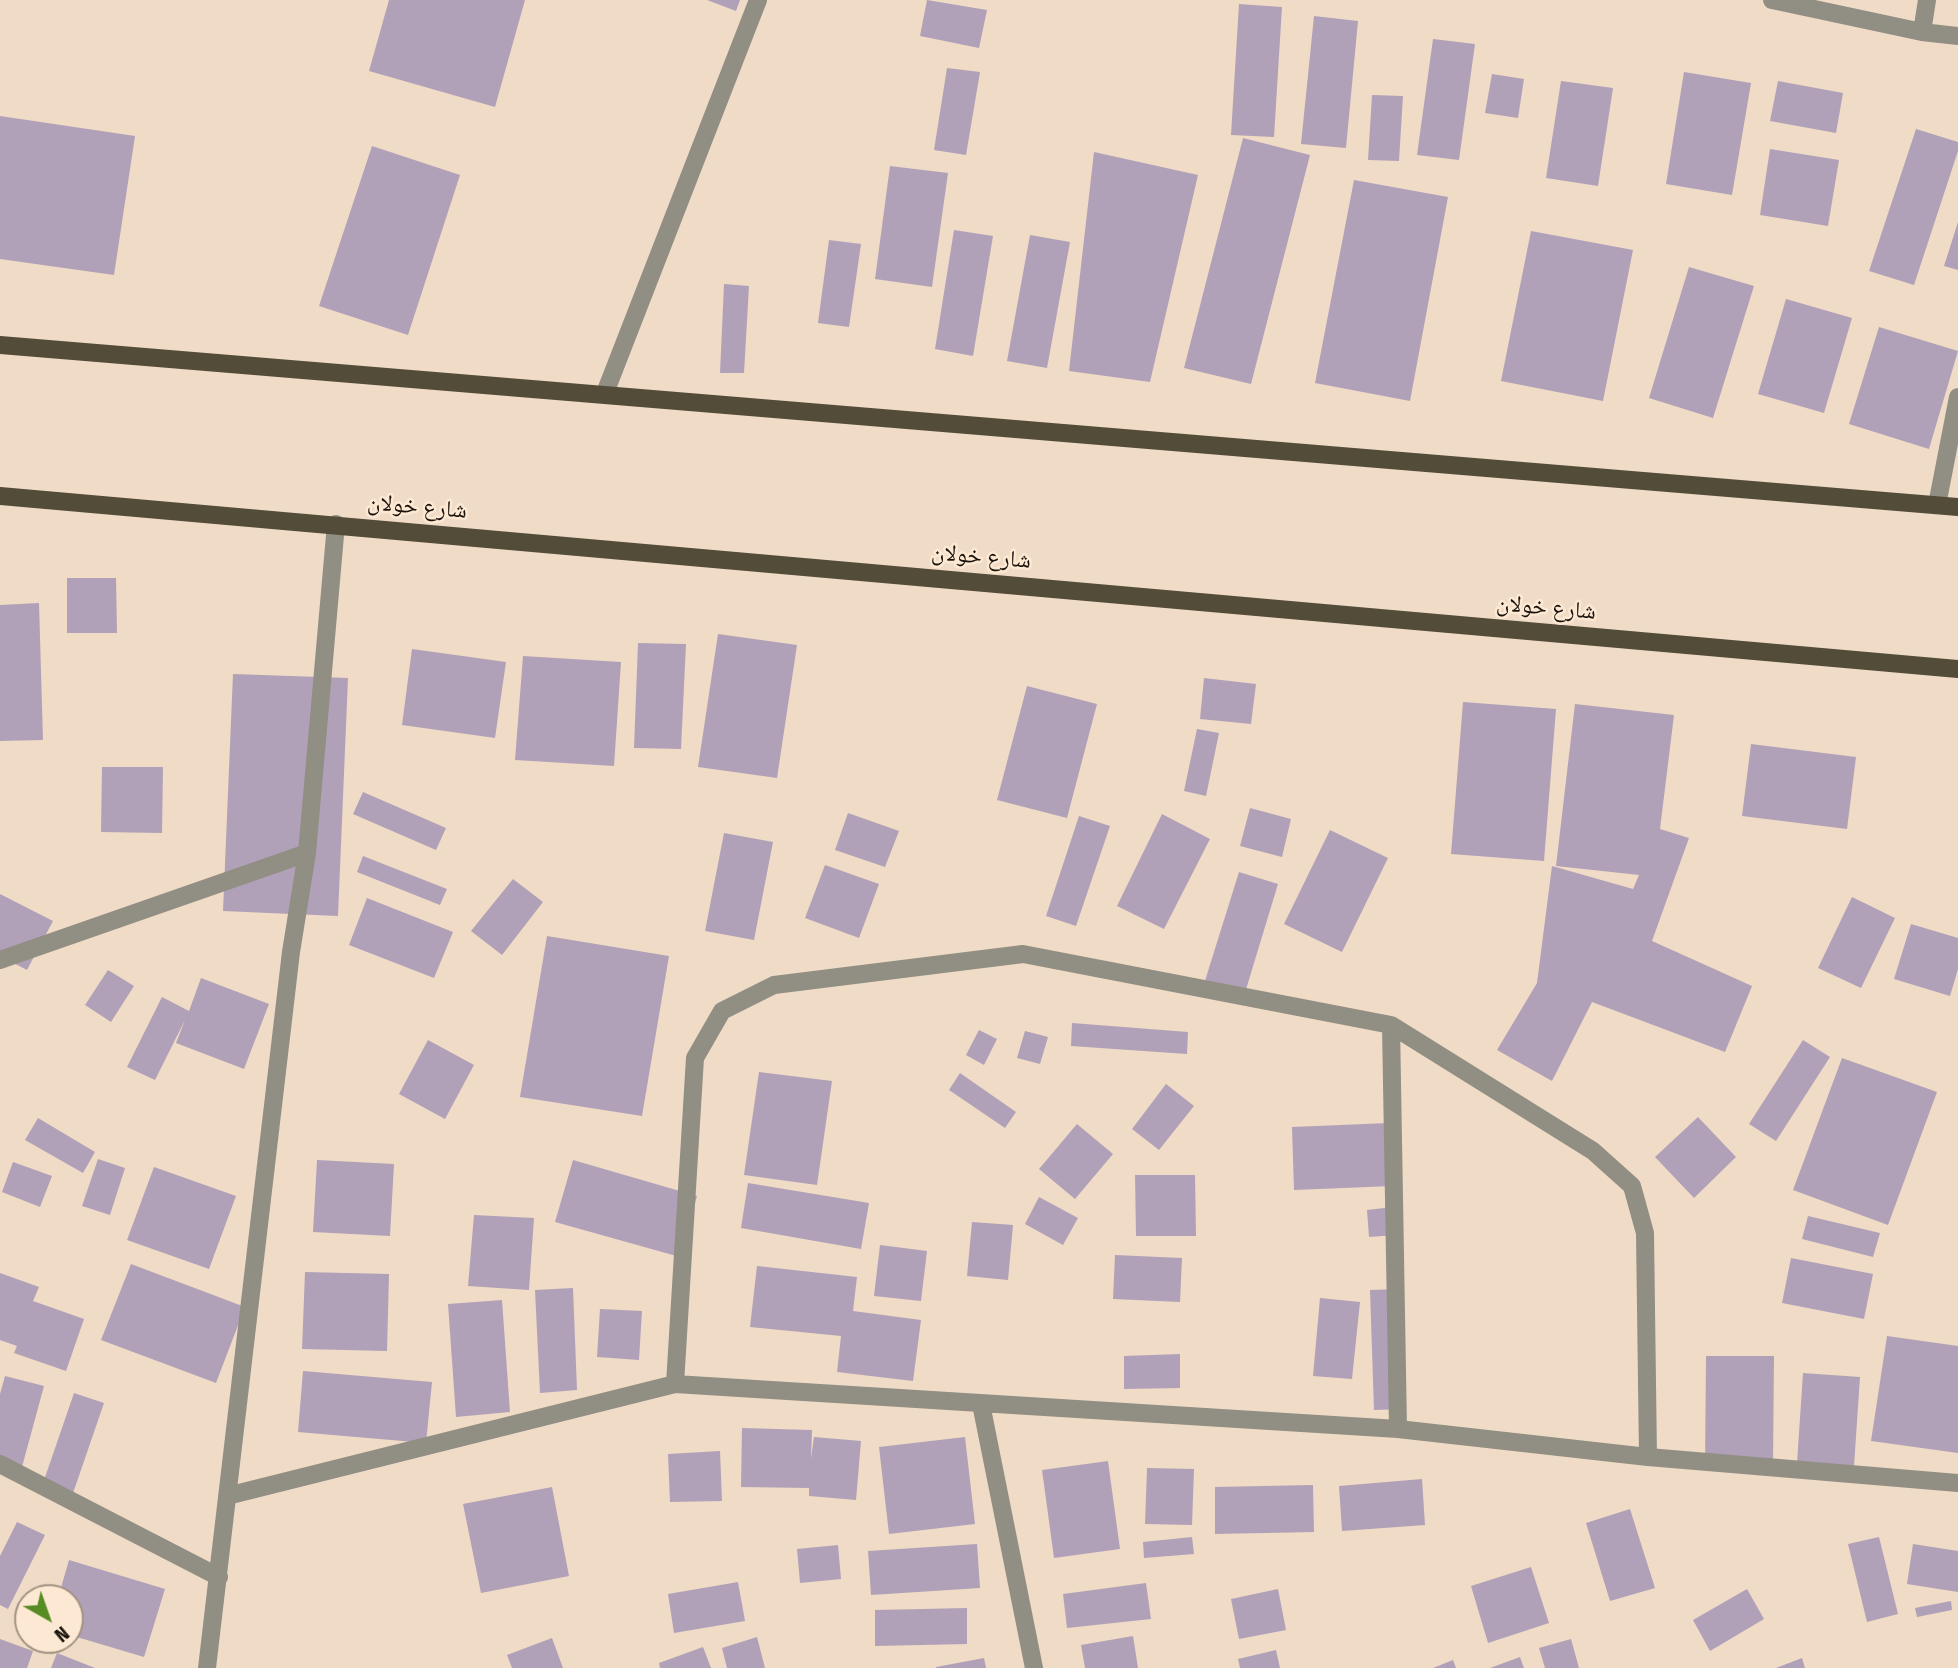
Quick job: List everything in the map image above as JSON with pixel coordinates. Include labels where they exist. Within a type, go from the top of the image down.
[{"type":"main road","points":[[0,345],[1958,507]]},
{"type":"main road","name":"شارع خولان","points":[[0,496],[1958,669]]},
{"type":"street","points":[[604,393],[758,0]]},
{"type":"street","points":[[1772,0],[1922,32],[1958,36]]},
{"type":"street","points":[[1922,32],[1927,0]]},
{"type":"street","points":[[1937,505],[1958,397]]},
{"type":"street","points":[[207,1668],[291,952],[307,853],[336,524]]},
{"type":"street","points":[[0,960],[307,853]]},
{"type":"street","points":[[675,1384],[695,1058],[722,1011],[774,985],[1023,954],[1391,1025],[1593,1151],[1632,1186],[1645,1233],[1648,1457]]},
{"type":"street","points":[[1391,1025],[1398,1429]]},
{"type":"street","points":[[227,1496],[675,1384],[1398,1429],[1648,1457],[1958,1483]]},
{"type":"street","points":[[981,1404],[1034,1668]]},
{"type":"street","points":[[0,1464],[219,1577]]},
{"type":"building","points":[[389,0],[525,0],[495,107],[369,71]]},
{"type":"building","points":[[707,0],[740,0],[736,11]]},
{"type":"building","points":[[927,0],[987,10],[979,48],[920,36]]},
{"type":"building","points":[[1239,4],[1282,7],[1274,137],[1231,135]]},
{"type":"building","points":[[1314,16],[1358,21],[1346,148],[1301,144]]},
{"type":"building","points":[[1433,39],[1475,44],[1459,160],[1417,155]]},
{"type":"building","points":[[947,68],[980,72],[966,155],[934,150]]},
{"type":"building","points":[[1684,72],[1751,83],[1732,195],[1666,184]]},
{"type":"building","points":[[1492,74],[1524,79],[1518,118],[1485,113]]},
{"type":"building","points":[[1561,81],[1613,88],[1598,186],[1546,178]]},
{"type":"building","points":[[1778,81],[1843,93],[1836,133],[1770,121]]},
{"type":"building","points":[[1372,95],[1403,96],[1399,161],[1368,160]]},
{"type":"building","points":[[0,116],[135,136],[114,275],[0,259]]},
{"type":"building","points":[[1916,129],[1958,142],[1958,151],[1914,285],[1869,271]]},
{"type":"building","points":[[1243,138],[1310,155],[1251,384],[1184,368]]},
{"type":"building","points":[[372,146],[460,175],[408,335],[319,306]]},
{"type":"building","points":[[1770,149],[1839,160],[1828,226],[1760,215]]},
{"type":"building","points":[[1094,152],[1198,175],[1150,382],[1069,371]]},
{"type":"building","points":[[890,166],[948,173],[932,287],[875,279]]},
{"type":"building","points":[[1354,180],[1448,197],[1410,401],[1315,383]]},
{"type":"building","points":[[1958,222],[1958,270],[1944,266]]},
{"type":"building","points":[[954,230],[993,236],[973,356],[935,349]]},
{"type":"building","points":[[1531,231],[1633,250],[1603,401],[1501,381]]},
{"type":"building","points":[[1030,235],[1070,242],[1047,368],[1007,361]]},
{"type":"building","points":[[829,240],[861,244],[849,327],[818,323]]},
{"type":"building","points":[[1689,267],[1754,286],[1713,418],[1649,398]]},
{"type":"building","points":[[724,284],[749,286],[744,373],[720,373]]},
{"type":"building","points":[[1786,299],[1852,318],[1824,413],[1758,394]]},
{"type":"building","points":[[1879,327],[1958,351],[1929,449],[1849,424]]},
{"type":"building","points":[[67,578],[116,578],[117,633],[67,633]]},
{"type":"building","points":[[39,603],[43,740],[0,741],[0,605]]},
{"type":"building","points":[[718,634],[797,645],[777,778],[698,767]]},
{"type":"building","points":[[638,643],[686,644],[681,749],[634,748]]},
{"type":"building","points":[[412,649],[506,662],[495,738],[402,725]]},
{"type":"building","points":[[523,656],[621,662],[614,766],[515,760]]},
{"type":"building","points":[[233,674],[348,678],[338,916],[223,911]]},
{"type":"building","points":[[1204,678],[1256,684],[1251,724],[1200,719]]},
{"type":"building","points":[[1027,686],[1097,704],[1067,818],[997,800]]},
{"type":"building","points":[[1463,702],[1556,709],[1544,861],[1451,854]]},
{"type":"building","points":[[1575,704],[1674,715],[1660,829],[1689,838],[1652,941],[1752,986],[1725,1052],[1592,1002],[1552,1081],[1497,1050],[1537,983],[1552,866],[1633,889],[1639,875],[1556,866]]},
{"type":"building","points":[[1197,729],[1219,733],[1206,796],[1184,791]]},
{"type":"building","points":[[1751,744],[1856,757],[1847,829],[1742,816]]},
{"type":"building","points":[[102,767],[163,767],[162,833],[101,832]]},
{"type":"building","points":[[363,792],[446,828],[436,850],[353,814]]},
{"type":"building","points":[[1250,808],[1291,819],[1282,857],[1240,846]]},
{"type":"building","points":[[848,813],[899,831],[885,867],[835,850]]},
{"type":"building","points":[[1162,814],[1210,839],[1164,929],[1117,906]]},
{"type":"building","points":[[1079,816],[1110,826],[1076,926],[1046,916]]},
{"type":"building","points":[[1330,830],[1388,858],[1342,952],[1284,924]]},
{"type":"building","points":[[724,833],[773,842],[754,940],[705,931]]},
{"type":"building","points":[[363,856],[447,889],[440,905],[357,872]]},
{"type":"building","points":[[825,865],[879,884],[859,938],[805,918]]},
{"type":"building","points":[[1239,872],[1278,884],[1244,996],[1204,984]]},
{"type":"building","points":[[513,879],[543,902],[502,955],[471,931]]},
{"type":"building","points":[[0,894],[53,921],[27,970],[0,956]]},
{"type":"building","points":[[1852,897],[1895,918],[1861,988],[1818,968]]},
{"type":"building","points":[[367,898],[453,932],[434,978],[349,945]]},
{"type":"building","points":[[1911,924],[1958,938],[1958,969],[1950,996],[1894,979]]},
{"type":"building","points":[[547,936],[669,956],[642,1116],[520,1097]]},
{"type":"building","points":[[108,970],[134,986],[111,1022],[85,1005]]},
{"type":"building","points":[[201,978],[269,1004],[244,1069],[176,1043],[185,1020],[155,1080],[127,1067],[162,997],[189,1011]]},
{"type":"building","points":[[1072,1023],[1188,1032],[1187,1054],[1071,1046]]},
{"type":"building","points":[[979,1030],[997,1039],[984,1065],[966,1055]]},
{"type":"building","points":[[1025,1031],[1048,1037],[1040,1064],[1017,1058]]},
{"type":"building","points":[[428,1040],[474,1065],[445,1119],[399,1094]]},
{"type":"building","points":[[1803,1040],[1830,1057],[1776,1141],[1749,1124]]},
{"type":"building","points":[[1842,1058],[1937,1092],[1888,1225],[1793,1190]]},
{"type":"building","points":[[759,1072],[832,1081],[817,1185],[744,1175]]},
{"type":"building","points":[[960,1073],[1016,1112],[1005,1128],[949,1090]]},
{"type":"building","points":[[1166,1084],[1194,1106],[1159,1150],[1132,1129]]},
{"type":"building","points":[[1698,1117],[1736,1157],[1694,1198],[1655,1157]]},
{"type":"building","points":[[38,1118],[95,1152],[83,1173],[25,1140]]},
{"type":"building","points":[[1389,1123],[1392,1186],[1294,1190],[1292,1127]]},
{"type":"building","points":[[1077,1124],[1113,1154],[1075,1199],[1039,1169]]},
{"type":"building","points":[[98,1159],[125,1168],[110,1215],[82,1206]]},
{"type":"building","points":[[317,1160],[394,1164],[390,1236],[313,1232]]},
{"type":"building","points":[[573,1160],[697,1196],[680,1257],[555,1222]]},
{"type":"building","points":[[13,1162],[52,1176],[40,1207],[2,1192]]},
{"type":"building","points":[[154,1167],[236,1196],[209,1269],[127,1240]]},
{"type":"building","points":[[1135,1175],[1195,1175],[1196,1236],[1136,1236]]},
{"type":"building","points":[[748,1183],[869,1203],[861,1249],[741,1228]]},
{"type":"building","points":[[1039,1197],[1078,1218],[1063,1245],[1025,1224]]},
{"type":"building","points":[[1393,1207],[1396,1235],[1369,1237],[1367,1210]]},
{"type":"building","points":[[474,1215],[534,1218],[529,1290],[468,1286]]},
{"type":"building","points":[[1808,1216],[1880,1233],[1873,1257],[1802,1239]]},
{"type":"building","points":[[972,1222],[1013,1225],[1008,1280],[967,1276]]},
{"type":"building","points":[[880,1245],[927,1251],[921,1301],[874,1296]]},
{"type":"building","points":[[1115,1255],[1182,1258],[1180,1302],[1113,1299]]},
{"type":"building","points":[[1791,1258],[1873,1274],[1864,1319],[1782,1303]]},
{"type":"building","points":[[131,1264],[245,1307],[216,1383],[101,1340]]},
{"type":"building","points":[[757,1266],[857,1277],[853,1311],[921,1320],[913,1381],[837,1372],[841,1336],[750,1327]]},
{"type":"building","points":[[305,1272],[389,1274],[387,1351],[302,1349]]},
{"type":"building","points":[[0,1273],[39,1287],[33,1301],[84,1319],[66,1371],[14,1353],[17,1346],[0,1340]]},
{"type":"building","points":[[573,1288],[577,1390],[540,1393],[535,1290]]},
{"type":"building","points":[[1399,1289],[1404,1409],[1374,1410],[1370,1290]]},
{"type":"building","points":[[1320,1298],[1360,1302],[1352,1379],[1313,1376]]},
{"type":"building","points":[[502,1300],[510,1412],[456,1417],[448,1304]]},
{"type":"building","points":[[600,1309],[642,1311],[639,1360],[597,1357]]},
{"type":"building","points":[[1887,1336],[1958,1346],[1958,1453],[1871,1441]]},
{"type":"building","points":[[1180,1354],[1180,1388],[1124,1389],[1124,1356]]},
{"type":"building","points":[[1706,1356],[1774,1356],[1773,1467],[1705,1467]]},
{"type":"building","points":[[303,1371],[432,1382],[426,1443],[298,1432]]},
{"type":"building","points":[[1803,1373],[1860,1377],[1854,1466],[1797,1463]]},
{"type":"building","points":[[5,1376],[44,1386],[22,1467],[0,1461],[0,1394]]},
{"type":"building","points":[[74,1393],[104,1403],[71,1499],[41,1489]]},
{"type":"building","points":[[742,1428],[812,1430],[811,1459],[814,1437],[861,1441],[856,1500],[809,1496],[809,1488],[741,1487]]},
{"type":"building","points":[[965,1437],[975,1524],[889,1534],[879,1447]]},
{"type":"building","points":[[720,1451],[722,1501],[670,1502],[668,1454]]},
{"type":"building","points":[[1108,1461],[1120,1549],[1054,1558],[1042,1470]]},
{"type":"building","points":[[1147,1468],[1194,1469],[1192,1525],[1145,1524]]},
{"type":"building","points":[[1422,1479],[1425,1525],[1342,1531],[1339,1486]]},
{"type":"building","points":[[1313,1485],[1314,1532],[1215,1534],[1215,1487]]},
{"type":"building","points":[[552,1487],[569,1576],[481,1593],[463,1504]]},
{"type":"building","points":[[1630,1509],[1655,1588],[1610,1601],[1586,1523]]},
{"type":"building","points":[[17,1522],[45,1535],[20,1584],[14,1584],[14,1597],[8,1609],[0,1605],[0,1556]]},
{"type":"building","points":[[1192,1537],[1194,1554],[1144,1558],[1143,1542]]},
{"type":"building","points":[[1879,1537],[1898,1614],[1867,1622],[1848,1544]]},
{"type":"building","points":[[977,1544],[980,1588],[871,1595],[868,1551]]},
{"type":"building","points":[[1913,1544],[1958,1551],[1958,1592],[1907,1584]]},
{"type":"building","points":[[838,1545],[841,1579],[800,1583],[797,1549]]},
{"type":"building","points":[[69,1560],[165,1589],[144,1657],[84,1639],[84,1584],[62,1584]]},
{"type":"building","points":[[1531,1567],[1549,1623],[1488,1643],[1471,1586]]},
{"type":"building","points":[[738,1582],[745,1621],[674,1633],[668,1594]]},
{"type":"building","points":[[1146,1583],[1151,1619],[1067,1628],[1063,1594]]},
{"type":"building","points":[[1278,1589],[1286,1630],[1239,1639],[1231,1599]]},
{"type":"building","points":[[1747,1589],[1764,1619],[1710,1651],[1693,1620]]},
{"type":"building","points":[[1951,1601],[1952,1610],[1917,1617],[1915,1608]]},
{"type":"building","points":[[967,1608],[967,1644],[875,1646],[875,1610]]},
{"type":"building","points":[[1133,1636],[1138,1668],[1085,1668],[1081,1645]]},
{"type":"building","points":[[757,1637],[765,1668],[727,1668],[722,1648]]},
{"type":"building","points":[[552,1638],[563,1668],[512,1668],[507,1655]]},
{"type":"building","points":[[0,1639],[14,1644],[14,1654],[32,1654],[27,1668],[0,1668]]},
{"type":"building","points":[[1571,1639],[1579,1668],[1545,1668],[1539,1648]]},
{"type":"building","points":[[703,1647],[711,1668],[660,1668],[659,1663]]},
{"type":"building","points":[[1276,1650],[1280,1668],[1240,1668],[1238,1659]]},
{"type":"building","points":[[57,1654],[60,1654],[95,1668],[51,1668]]},
{"type":"building","points":[[1520,1657],[1524,1668],[1490,1668]]},
{"type":"building","points":[[984,1658],[986,1668],[936,1668],[936,1667]]},
{"type":"building","points":[[1802,1658],[1805,1668],[1776,1668]]},
{"type":"building","points":[[1453,1660],[1456,1668],[1433,1668]]}]
